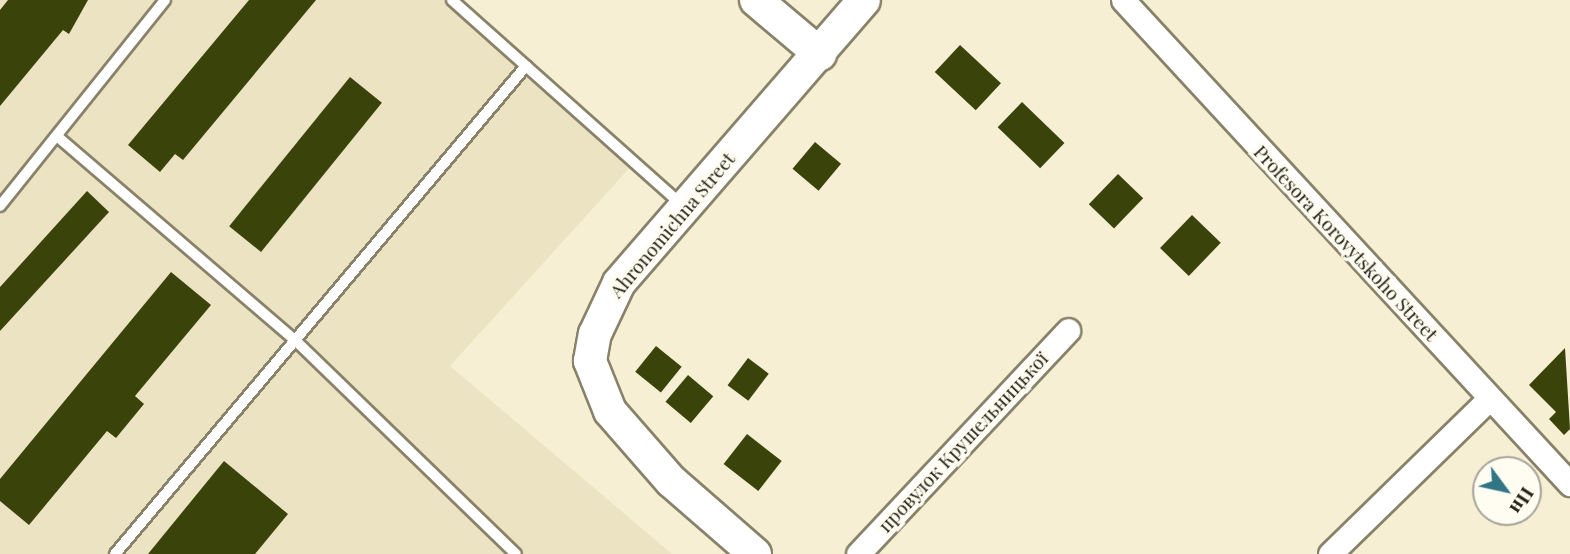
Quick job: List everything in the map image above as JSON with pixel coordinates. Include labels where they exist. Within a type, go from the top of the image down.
[{"type":"street","points":[[756,0],[820,54]]},
{"type":"street","name":"Ahronomichna Street","points":[[755,554],[629,436],[610,411],[590,361],[603,308],[685,207],[864,0]]},
{"type":"street","name":"Profesora Korovytskoho Street","points":[[1123,0],[1570,484]]},
{"type":"street","name":"провулок Крушельницької","points":[[858,554],[1068,330]]},
{"type":"street","points":[[1330,554],[1489,399]]},
{"type":"lane","points":[[0,205],[58,137],[165,0]]},
{"type":"lane","points":[[452,0],[685,207]]},
{"type":"lane","points":[[115,554],[526,66]]},
{"type":"lane","points":[[58,137],[296,341],[516,554]]},
{"type":"shaded area","points":[[0,0],[463,0],[634,163],[450,366],[672,554],[0,554]]},
{"type":"building","points":[[8,0],[88,0],[69,34],[63,30],[0,106],[0,10]]},
{"type":"building","points":[[249,0],[316,0],[183,160],[175,154],[160,172],[128,145]]},
{"type":"building","points":[[960,45],[1001,83],[976,110],[935,72]]},
{"type":"building","points":[[350,77],[382,103],[261,252],[229,226]]},
{"type":"building","points":[[1022,102],[1064,143],[1040,168],[998,127]]},
{"type":"building","points":[[815,142],[841,164],[819,191],[793,169]]},
{"type":"building","points":[[1118,174],[1143,198],[1114,229],[1089,204]]},
{"type":"building","points":[[87,191],[109,212],[0,331],[0,287]]},
{"type":"building","points":[[1192,215],[1221,243],[1189,276],[1160,248]]},
{"type":"building","points":[[171,272],[211,305],[135,396],[144,404],[116,438],[107,431],[29,525],[0,501],[0,479]]},
{"type":"building","points":[[656,346],[682,367],[661,392],[635,372]]},
{"type":"building","points":[[1565,348],[1570,429],[1564,435],[1549,419],[1556,412],[1529,385]]},
{"type":"building","points":[[748,358],[769,374],[748,401],[728,385]]},
{"type":"building","points":[[688,375],[713,396],[691,423],[666,402]]},
{"type":"building","points":[[747,434],[782,461],[758,491],[724,464]]},
{"type":"building","points":[[224,461],[288,514],[255,554],[148,554]]}]
